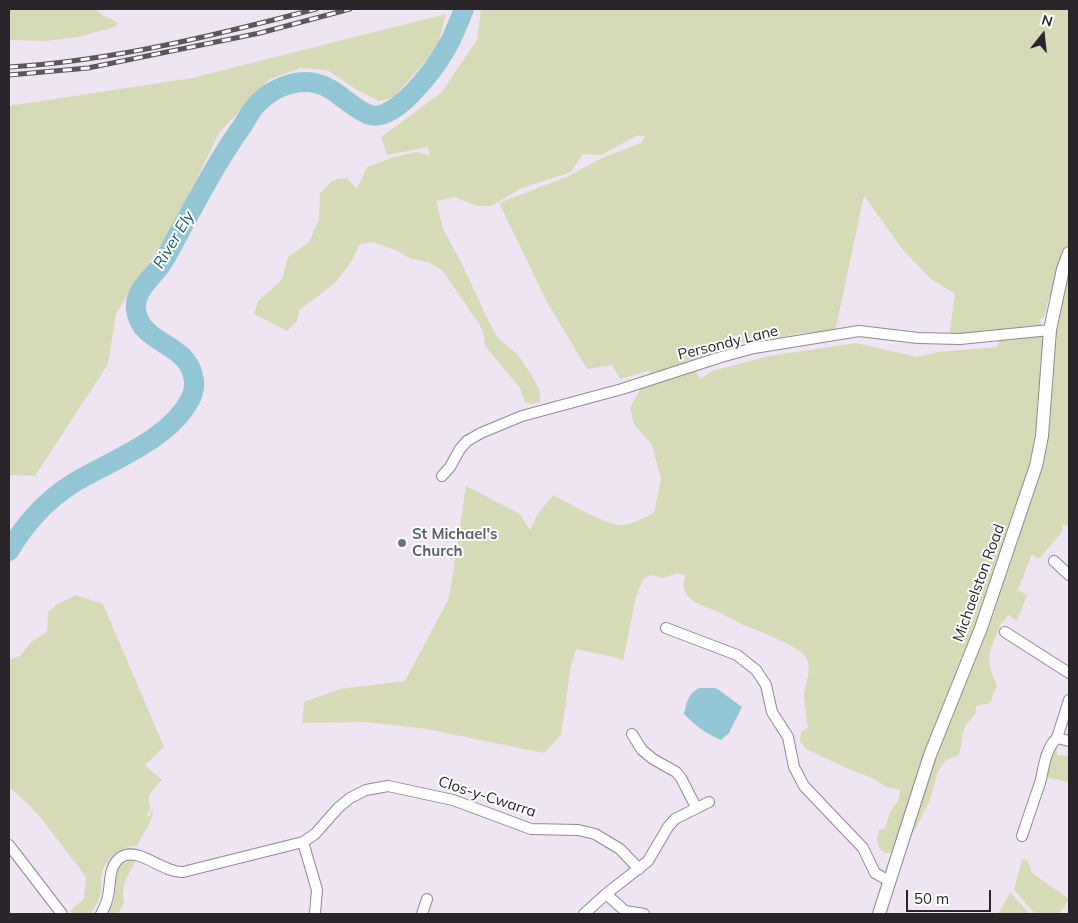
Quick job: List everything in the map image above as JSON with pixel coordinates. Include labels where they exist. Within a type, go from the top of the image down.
[{"type":"street","name":"Michaelston Road","points":[[878,914],[930,755],[981,628],[1036,466],[1042,436],[1050,330],[1069,253]]},
{"type":"street","name":"Persondy Lane","points":[[442,476],[467,441],[481,432],[522,416],[754,348],[859,331],[918,338],[960,339],[1050,330]]},
{"type":"street","points":[[1054,561],[1069,575]]},
{"type":"street","points":[[666,628],[737,655],[756,670],[766,685],[772,712],[788,737],[798,778],[863,848],[875,873],[890,881]]},
{"type":"street","points":[[1005,632],[1069,672]]},
{"type":"street","points":[[1022,836],[1041,780],[1047,754],[1057,738],[1069,700]]},
{"type":"street","points":[[632,734],[642,750],[653,759],[676,772],[696,807]]},
{"type":"street","points":[[1057,738],[1069,741]]},
{"type":"street","name":"Clos-y-Cwarra","points":[[101,914],[108,898],[113,865],[121,857],[133,854],[142,856],[172,871],[183,872],[302,842],[315,834],[338,808],[350,798],[366,790],[388,786],[453,800],[531,829],[578,830],[595,834],[620,849],[639,869]]},
{"type":"street","points":[[584,914],[606,894],[639,869],[652,855],[671,823],[681,814],[709,802]]},
{"type":"street","points":[[302,842],[317,890],[315,912]]},
{"type":"street","points":[[9,845],[62,914]]},
{"type":"street","points":[[317,890],[328,889]]},
{"type":"street","points":[[606,894],[625,911],[644,914]]},
{"type":"street","points":[[422,914],[427,899]]},
{"type":"green space","points":[[9,9],[96,9],[118,23],[115,27],[78,37],[46,41],[9,40]]},
{"type":"green space","points":[[481,9],[1069,9],[1069,245],[1052,297],[1049,297],[1044,318],[1039,320],[1043,326],[1053,357],[1057,339],[1053,335],[1069,261],[1069,526],[1063,524],[1061,533],[1039,559],[1032,554],[1018,590],[1027,595],[1017,621],[1008,615],[1002,621],[990,653],[990,666],[997,685],[990,703],[976,706],[975,715],[964,729],[959,755],[945,761],[938,771],[930,800],[919,822],[909,840],[894,853],[885,853],[879,848],[877,839],[878,831],[885,828],[890,812],[899,799],[900,789],[888,788],[872,778],[806,749],[800,741],[801,732],[808,728],[804,692],[809,666],[805,656],[794,647],[692,600],[684,590],[685,576],[678,573],[663,578],[650,575],[643,579],[636,597],[623,661],[618,658],[576,649],[571,666],[561,735],[544,753],[426,729],[366,722],[302,723],[304,702],[340,689],[405,681],[449,598],[466,486],[520,514],[530,530],[537,515],[553,495],[597,518],[615,524],[630,523],[654,513],[661,479],[652,445],[634,424],[630,408],[651,370],[620,379],[612,365],[587,369],[547,302],[499,203],[569,176],[602,158],[641,143],[645,137],[638,135],[601,155],[583,154],[571,172],[522,188],[491,206],[476,206],[455,197],[436,201],[444,231],[490,324],[498,338],[517,354],[531,374],[540,391],[540,402],[525,403],[520,388],[485,346],[483,330],[443,271],[428,262],[412,259],[373,242],[360,244],[350,264],[335,283],[299,310],[298,320],[287,331],[254,314],[258,301],[282,280],[288,257],[309,242],[319,219],[320,193],[333,180],[347,178],[357,189],[367,167],[394,157],[417,152],[430,156],[428,147],[387,155],[381,137],[441,93],[477,40]],"holes":[[[864,196],[903,250],[931,279],[955,294],[949,337],[996,330],[999,340],[997,347],[938,352],[917,357],[856,343],[769,356],[712,371],[700,379],[692,360],[739,343],[801,333],[835,332]]]},
{"type":"green space","points":[[446,14],[437,48],[393,98],[379,101],[357,90],[327,70],[301,68],[270,79],[219,133],[173,227],[116,313],[108,364],[35,476],[9,475],[9,106],[192,78]]},
{"type":"green space","points":[[76,595],[103,604],[164,747],[145,765],[162,780],[149,795],[150,810],[146,815],[150,816],[153,807],[150,822],[137,846],[131,846],[117,852],[106,864],[102,872],[100,896],[91,914],[73,914],[70,911],[84,899],[86,877],[38,814],[12,789],[9,790],[9,660],[20,656],[31,642],[47,632],[48,612],[58,604]]},
{"type":"green space","points":[[1057,747],[1057,755],[1069,756],[1069,782],[1048,778],[1047,776],[1052,750]]},
{"type":"green space","points":[[1022,859],[1028,861],[1032,873],[1069,899],[1059,914],[1035,914],[1014,890]]},
{"type":"green space","points":[[130,860],[136,860],[124,886],[124,903],[118,914],[107,914],[115,898],[116,874],[120,866]]},
{"type":"green space","points":[[1011,893],[1030,914],[998,914]]},
{"type":"water","points":[[699,688],[715,688],[742,707],[729,733],[721,740],[701,729],[684,714],[690,696]]},
{"type":"waterway","name":"River Ely","points":[[9,551],[29,522],[53,498],[87,475],[154,438],[169,426],[191,398],[194,381],[189,365],[182,356],[146,330],[140,321],[136,310],[136,303],[140,291],[164,261],[202,190],[256,105],[273,91],[282,87],[301,82],[311,82],[330,89],[370,115],[380,115],[391,111],[413,92],[441,58],[464,9]]},
{"type":"railway","points":[[9,67],[86,59],[164,46],[316,9]]},
{"type":"railway","points":[[9,75],[88,68],[260,33],[350,9]]},
{"type":"place","name":"St Michael's Church","points":[[402,543]]}]
